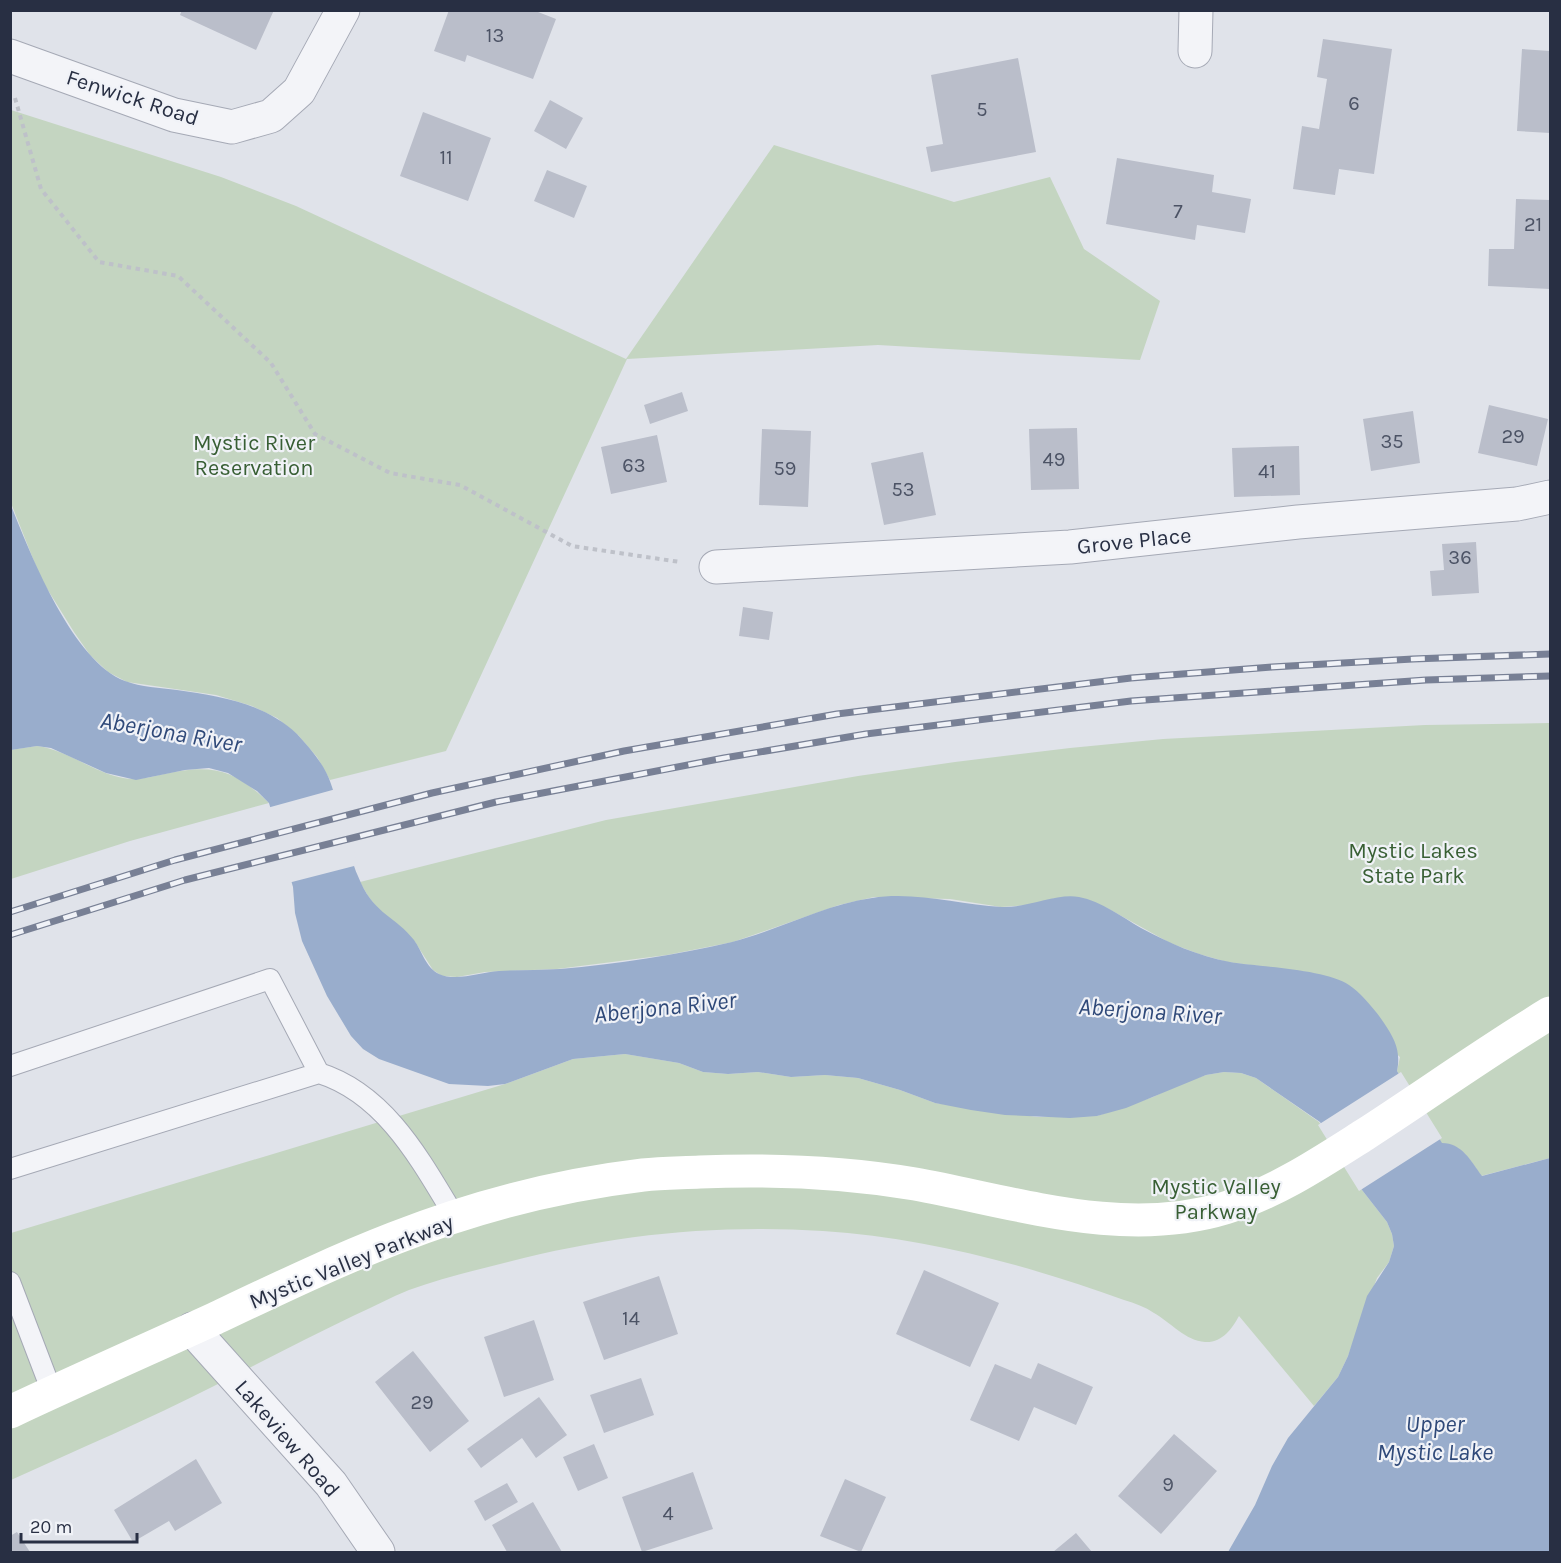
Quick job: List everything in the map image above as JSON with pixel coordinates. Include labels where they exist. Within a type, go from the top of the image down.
[{"type":"main road","name":"Mystic Valley Parkway","points":[[10,1412],[363,1251],[454,1217],[550,1190],[645,1174],[749,1170],[851,1175],[915,1184],[1037,1209],[1134,1219],[1173,1218],[1225,1208],[1256,1197],[1334,1154],[1551,1013]]},
{"type":"street","name":"Fenwick Road","points":[[10,56],[174,115],[232,127],[271,116],[299,92],[342,10]]},
{"type":"street","points":[[1195,51],[1196,10]]},
{"type":"street","name":"Grove Place","points":[[716,567],[1070,546],[1298,522],[1517,504],[1551,497]]},
{"type":"street","name":"Lakeview Road","points":[[192,1329],[331,1484],[378,1552]]},
{"type":"lane","points":[[10,1066],[270,979],[319,1073],[355,1091],[396,1128],[420,1160],[454,1217]]},
{"type":"lane","points":[[10,1169],[319,1073]]},
{"type":"lane","points":[[10,1282],[52,1392]]},
{"type":"path","points":[[14,93],[41,189],[99,262],[178,276],[271,363],[315,434],[390,473],[460,485],[572,546],[716,567]]},
{"type":"green space","name":"Mystic River Reservation","points":[[11,110],[221,177],[296,206],[626,359],[774,145],[954,202],[1050,177],[1084,249],[1160,301],[1140,360],[878,345],[627,359],[446,751],[330,780],[317,757],[298,735],[277,718],[252,706],[216,695],[127,682],[108,672],[90,655],[41,579],[11,503]]},
{"type":"green space","name":"Mystic Lakes State Park","points":[[1550,723],[1550,1158],[1481,1176],[1470,1159],[1460,1150],[1442,1144],[1397,1071],[1400,1057],[1305,972],[1227,962],[1199,954],[1170,943],[1107,908],[1056,898],[1029,905],[1001,907],[950,899],[874,897],[839,905],[733,942],[667,955],[557,969],[485,972],[457,977],[442,976],[433,970],[415,942],[378,909],[360,882],[606,820],[858,776],[955,762],[1163,739],[1425,725]]},
{"type":"green space","points":[[37,746],[48,748],[101,771],[128,779],[195,769],[221,772],[244,782],[269,803],[130,841],[11,879],[10,750]]},
{"type":"green space","name":"Mystic Valley Parkway","points":[[625,1054],[679,1063],[703,1072],[728,1074],[758,1072],[791,1077],[825,1075],[858,1078],[935,1103],[1037,1117],[1097,1116],[1153,1097],[1182,1083],[1206,1075],[1224,1072],[1241,1073],[1256,1078],[1319,1122],[1362,1190],[1387,1222],[1394,1246],[1389,1262],[1377,1278],[1338,1377],[1314,1406],[1239,1316],[1230,1330],[1221,1338],[1211,1342],[1198,1341],[1136,1304],[1051,1275],[976,1255],[900,1240],[823,1231],[741,1229],[702,1231],[583,1245],[480,1269],[409,1290],[164,1411],[11,1480],[11,1233],[505,1084],[573,1059]]},
{"type":"water","points":[[10,503],[55,603],[87,652],[106,670],[137,685],[225,698],[256,708],[284,723],[302,739],[317,757],[328,777],[361,883],[379,909],[407,932],[427,964],[439,974],[461,977],[499,971],[560,969],[668,955],[732,942],[836,906],[888,896],[921,897],[986,906],[1012,907],[1070,896],[1095,902],[1162,939],[1207,956],[1230,962],[1325,975],[1349,985],[1368,1002],[1388,1029],[1398,1052],[1397,1071],[1442,1143],[1461,1149],[1482,1176],[1550,1158],[1550,1552],[1228,1552],[1255,1505],[1272,1466],[1288,1438],[1338,1377],[1348,1356],[1367,1296],[1389,1262],[1394,1246],[1387,1222],[1362,1190],[1320,1122],[1256,1078],[1241,1073],[1224,1072],[1206,1075],[1126,1108],[1097,1116],[1070,1118],[1005,1115],[971,1110],[935,1103],[858,1078],[825,1075],[791,1077],[758,1072],[728,1074],[703,1072],[679,1063],[625,1054],[573,1059],[505,1084],[488,1086],[449,1084],[379,1059],[363,1049],[351,1036],[327,996],[302,941],[295,913],[293,887],[269,803],[257,791],[228,773],[209,768],[185,770],[136,780],[106,773],[51,748],[37,746],[11,750]]},
{"type":"pier","points":[[336,789],[358,865],[288,883],[267,808]]},
{"type":"pier","points":[[1401,1072],[1442,1138],[1359,1191],[1318,1125]]},
{"type":"building","points":[[182,10],[274,10],[256,50],[180,15]]},
{"type":"building","points":[[449,10],[533,10],[556,19],[533,79],[467,55],[465,62],[434,51]]},
{"type":"building","points":[[1323,39],[1392,49],[1374,174],[1339,169],[1335,195],[1293,189],[1302,126],[1319,129],[1327,79],[1317,77]]},
{"type":"building","points":[[1522,49],[1550,51],[1550,133],[1517,131]]},
{"type":"building","points":[[1018,58],[1036,152],[931,172],[926,147],[943,144],[931,75]]},
{"type":"building","points":[[550,100],[583,118],[566,149],[534,131]]},
{"type":"building","points":[[423,112],[491,138],[468,201],[400,176]]},
{"type":"building","points":[[1117,158],[1214,175],[1212,192],[1251,199],[1245,233],[1197,225],[1195,240],[1106,224]]},
{"type":"building","points":[[547,170],[587,186],[574,218],[534,201]]},
{"type":"building","points":[[1516,199],[1550,200],[1550,289],[1488,286],[1489,249],[1514,249]]},
{"type":"building","points":[[682,392],[688,411],[650,424],[644,405]]},
{"type":"building","points":[[1489,405],[1548,419],[1537,466],[1478,453]]},
{"type":"building","points":[[1413,411],[1420,463],[1371,471],[1363,419]]},
{"type":"building","points":[[1077,428],[1079,489],[1031,490],[1029,429]]},
{"type":"building","points":[[762,429],[811,431],[808,507],[759,505]]},
{"type":"building","points":[[657,435],[667,482],[611,494],[601,447]]},
{"type":"building","points":[[1299,446],[1300,495],[1234,497],[1232,448]]},
{"type":"building","points":[[923,452],[936,515],[884,525],[871,463]]},
{"type":"building","points":[[1476,542],[1479,593],[1432,596],[1430,571],[1444,570],[1442,544]]},
{"type":"building","points":[[743,607],[773,612],[769,640],[739,636]]},
{"type":"building","points":[[924,1270],[999,1303],[970,1367],[896,1334]]},
{"type":"building","points":[[659,1276],[678,1334],[604,1360],[583,1302]]},
{"type":"building","points":[[534,1320],[554,1380],[504,1397],[484,1337]]},
{"type":"building","points":[[413,1351],[469,1421],[430,1452],[375,1382]]},
{"type":"building","points":[[1038,1363],[1093,1387],[1076,1425],[1034,1407],[1019,1441],[970,1420],[995,1364],[1031,1379]]},
{"type":"building","points":[[641,1378],[654,1415],[604,1433],[590,1395]]},
{"type":"building","points":[[539,1397],[567,1435],[536,1458],[522,1438],[481,1468],[467,1449]]},
{"type":"building","points":[[1174,1434],[1217,1471],[1161,1534],[1118,1496]]},
{"type":"building","points":[[594,1444],[608,1478],[578,1491],[563,1457]]},
{"type":"building","points":[[196,1459],[222,1503],[175,1531],[169,1521],[133,1542],[114,1510]]},
{"type":"building","points":[[693,1472],[713,1529],[642,1552],[622,1497]]},
{"type":"building","points":[[845,1479],[886,1497],[861,1552],[820,1536]]},
{"type":"building","points":[[507,1483],[518,1502],[485,1521],[474,1501]]},
{"type":"building","points":[[533,1502],[562,1552],[507,1552],[492,1525]]},
{"type":"building","points":[[17,1532],[30,1552],[10,1552],[10,1536]]},
{"type":"building","points":[[1076,1533],[1092,1552],[1053,1552]]},
{"type":"railway","points":[[10,912],[175,860],[432,793],[624,751],[837,714],[1131,678],[1272,667],[1550,654]]},
{"type":"railway","points":[[10,935],[185,880],[496,802],[724,758],[866,734],[1131,701],[1426,680],[1550,676]]},
{"type":"water label","name":"Aberjona River","points":[[171,732]]},
{"type":"water label","name":"Aberjona River","points":[[665,1007]]},
{"type":"water label","name":"Aberjona River","points":[[1150,1011]]},
{"type":"water label","name":"Upper Mystic Lake","points":[[1435,1438]]}]
